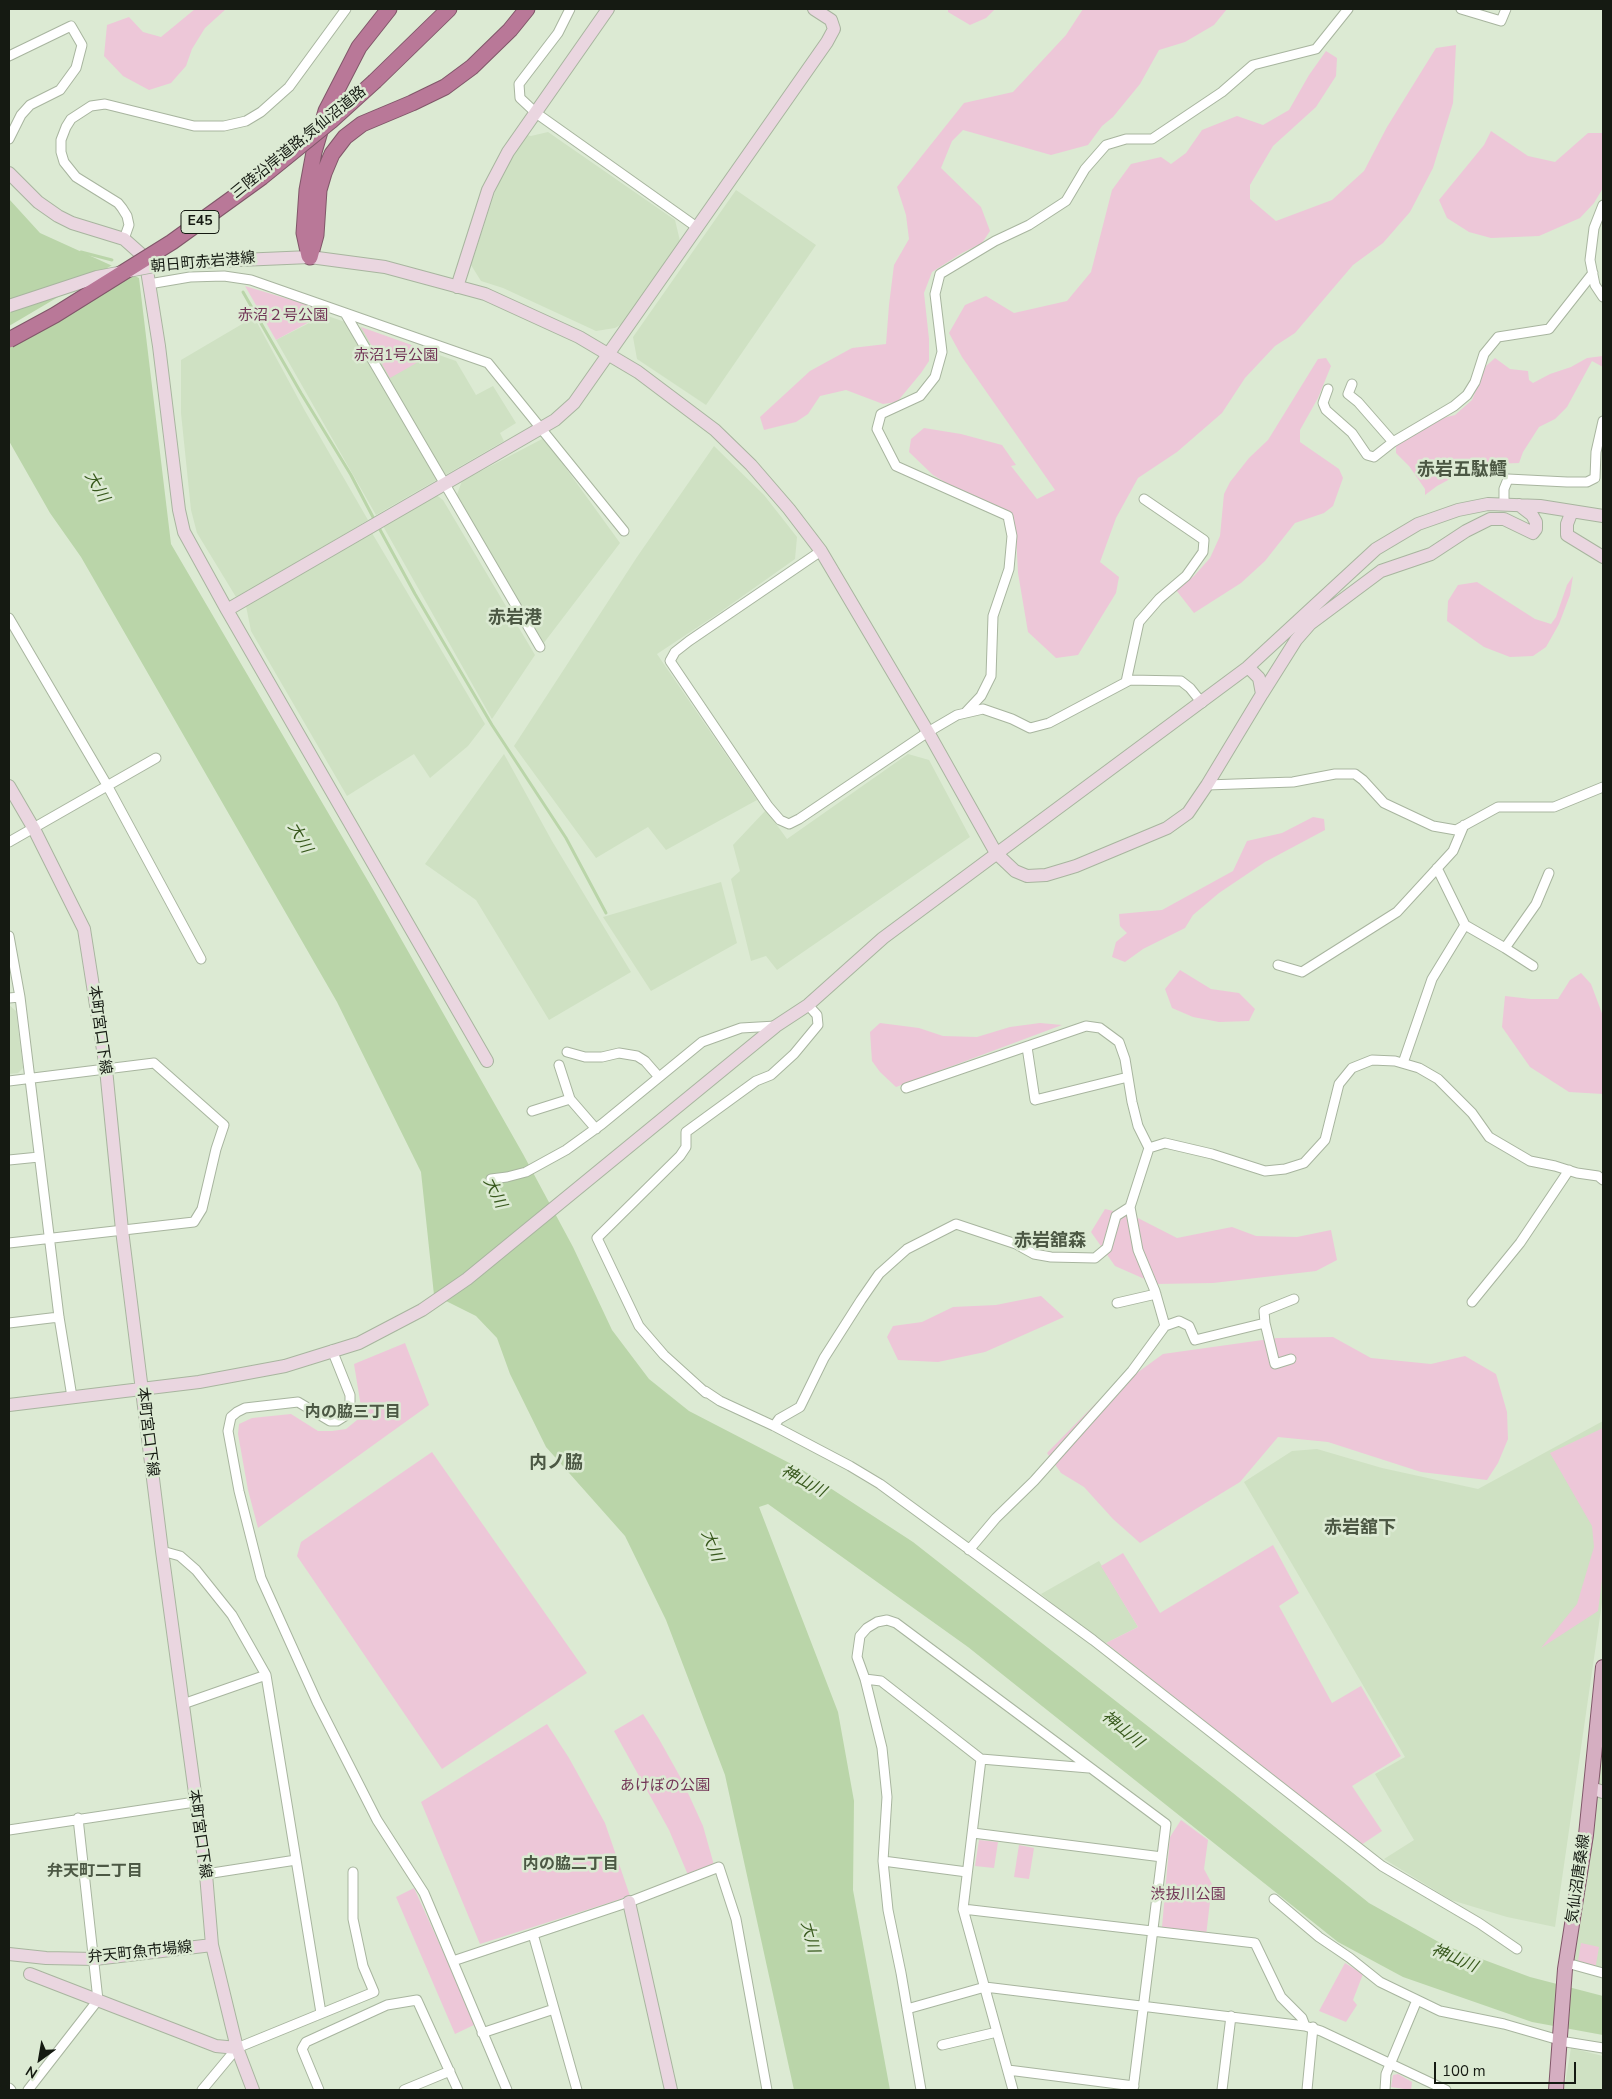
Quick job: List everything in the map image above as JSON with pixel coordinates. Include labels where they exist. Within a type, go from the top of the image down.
[{"type":"highway","points":[[310,257],[304,233],[307,190],[314,152],[326,111],[360,46],[389,9]]},
{"type":"highway","name":"三陸沿岸道路;気仙沼道路","points":[[9,340],[55,315],[172,242],[262,177],[330,121],[435,9]]},
{"type":"highway","name":"三陸沿岸道路;気仙沼道路","points":[[9,330],[88,284],[188,220],[372,77],[449,9]]},
{"type":"highway","points":[[310,257],[316,235],[319,190],[332,154],[345,137],[362,124],[444,87],[493,49],[527,9]]},
{"type":"main road","name":"気仙沼唐桑線","points":[[1556,2090],[1560,2036],[1578,1895],[1597,1790],[1603,1673]]},
{"type":"street","points":[[124,239],[129,225],[127,216],[122,208],[118,203],[76,177],[64,162],[61,152],[61,140],[66,126],[71,119],[91,106],[106,104],[194,126],[224,126],[246,120],[261,112],[288,87],[346,9]]},
{"type":"street","points":[[570,9],[558,33],[519,84],[520,98],[536,113],[698,228]]},
{"type":"street","points":[[457,287],[488,190],[508,152],[608,9]]},
{"type":"street","points":[[227,610],[542,428],[555,420],[574,403],[827,42],[834,29],[830,20],[814,9]]},
{"type":"street","points":[[965,713],[981,696],[991,676],[993,616],[1009,569],[1012,536],[1008,516],[896,466],[877,429],[881,414],[920,396],[935,377],[942,352],[935,294],[940,274],[995,241],[1029,225],[1066,201],[1085,169],[1106,145],[1126,139],[1152,139],[1222,92],[1253,65],[1316,49],[1348,9]]},
{"type":"street","points":[[1461,9],[1501,21],[1506,9]]},
{"type":"street","points":[[9,56],[72,26],[82,45],[76,68],[60,90],[30,105],[21,115],[9,138]]},
{"type":"street","points":[[9,173],[38,202],[58,216],[72,223],[124,239],[142,255],[146,264],[159,346],[179,510],[184,532],[487,1061]]},
{"type":"street","points":[[1603,205],[1594,228],[1590,260],[1595,285],[1603,297]]},
{"type":"street","name":"朝日町赤岩港線","points":[[9,306],[97,277],[170,263],[310,257],[385,267],[485,294],[579,337],[610,354],[652,381],[715,430],[768,484],[820,552],[928,732],[996,853],[1015,871],[1026,876],[1046,875],[1076,866],[1168,828],[1188,813],[1296,640],[1310,624],[1382,571],[1436,551],[1490,518],[1504,519],[1533,533],[1536,522],[1532,515],[1519,505]]},
{"type":"street","points":[[1328,389],[1323,403],[1326,410],[1352,433],[1368,455],[1374,457],[1393,442],[1454,406],[1467,395],[1475,382],[1484,354],[1498,337],[1549,329],[1592,273]]},
{"type":"street","points":[[149,284],[190,277],[224,276],[251,280],[488,363],[624,531]]},
{"type":"street","points":[[345,313],[540,647]]},
{"type":"street","points":[[1352,384],[1348,394],[1358,402],[1393,442]]},
{"type":"street","points":[[1504,504],[1504,489],[1508,479],[1587,482],[1595,478],[1596,452],[1603,422]]},
{"type":"street","points":[[1126,682],[1139,622],[1159,599],[1186,576],[1203,552],[1204,540],[1144,499]]},
{"type":"street","points":[[9,1405],[199,1382],[285,1366],[359,1343],[422,1310],[467,1279],[776,1026],[808,1005],[883,938],[1248,667],[1376,549],[1418,524],[1458,510],[1488,504],[1519,505],[1603,516]]},
{"type":"street","points":[[1572,511],[1567,524],[1567,535],[1603,557]]},
{"type":"street","points":[[820,552],[689,641],[675,652],[670,661],[768,806],[780,820],[789,824],[800,819],[928,732],[957,715],[983,709],[1012,718],[1030,728],[1049,723],[1130,680],[1181,681],[1190,688],[1202,703]]},
{"type":"street","points":[[9,618],[107,785],[201,958]]},
{"type":"street","points":[[1248,667],[1259,678],[1262,694]]},
{"type":"street","points":[[9,842],[156,758]]},
{"type":"street","points":[[1207,785],[1293,782],[1335,774],[1355,774],[1363,780],[1384,804],[1433,826],[1456,830],[1498,807],[1554,807],[1603,787]]},
{"type":"street","name":"本町宮口下線","points":[[9,786],[34,828],[84,929],[106,1069],[122,1230],[162,1551],[206,1874],[212,1945],[237,2048],[253,2090]]},
{"type":"street","points":[[1278,965],[1302,972],[1397,912],[1453,851],[1464,826]]},
{"type":"street","points":[[1437,868],[1465,925],[1533,966]]},
{"type":"street","points":[[1505,948],[1536,904],[1549,873]]},
{"type":"street","points":[[1403,1063],[1432,978],[1465,925]]},
{"type":"street","points":[[9,936],[20,997],[59,1317],[72,1397]]},
{"type":"street","points":[[9,998],[20,997]]},
{"type":"street","points":[[808,1005],[817,1016],[818,1025],[794,1054],[771,1075],[756,1081],[686,1132],[686,1147],[680,1156],[597,1238],[639,1326],[664,1355],[706,1392],[720,1401],[774,1426],[850,1466],[880,1484],[1169,1698],[1382,1866],[1479,1923],[1518,1949]]},
{"type":"street","points":[[491,1179],[526,1172],[566,1150],[596,1129],[702,1042],[741,1028],[776,1026]]},
{"type":"street","points":[[906,1088],[1086,1026],[1100,1028],[1119,1042],[1125,1059],[1138,1126],[1149,1148],[1130,1207],[1138,1250],[1156,1294],[1165,1326]]},
{"type":"street","points":[[1027,1047],[1035,1100],[1128,1077]]},
{"type":"street","points":[[567,1052],[585,1057],[602,1057],[618,1053],[637,1056],[645,1061],[659,1077]]},
{"type":"street","points":[[1149,1148],[1164,1143],[1212,1154],[1265,1171],[1285,1170],[1304,1163],[1325,1140],[1339,1084],[1352,1068],[1372,1060],[1395,1061],[1419,1068],[1438,1079],[1472,1113],[1489,1137],[1530,1161],[1598,1176],[1603,1180]]},
{"type":"street","points":[[9,1081],[154,1063],[224,1126],[216,1149],[202,1208],[194,1222],[9,1244]]},
{"type":"street","points":[[559,1065],[570,1099],[596,1129]]},
{"type":"street","points":[[532,1111],[570,1099]]},
{"type":"street","points":[[9,1160],[39,1157]]},
{"type":"street","points":[[1472,1302],[1520,1243],[1569,1170]]},
{"type":"street","points":[[774,1426],[779,1419],[800,1407],[824,1358],[861,1300],[879,1274],[907,1249],[956,1224],[1016,1244],[1034,1254],[1051,1257],[1095,1258],[1107,1248],[1116,1216],[1130,1207]]},
{"type":"street","points":[[1117,1303],[1156,1294]]},
{"type":"street","points":[[1291,1359],[1275,1364],[1265,1324],[1264,1311],[1294,1299]]},
{"type":"street","points":[[9,1323],[59,1317]]},
{"type":"street","points":[[969,1550],[996,1518],[1034,1480],[1132,1371],[1165,1326],[1179,1321],[1189,1326],[1195,1340],[1265,1324]]},
{"type":"street","points":[[332,1350],[350,1395],[348,1414],[337,1421],[330,1421],[298,1402],[245,1408],[237,1412],[231,1418],[228,1431],[239,1492],[261,1578],[313,1693],[377,1820],[424,1893],[507,2090]]},
{"type":"street","points":[[162,1551],[180,1556],[196,1570],[232,1615],[266,1675],[321,2013]]},
{"type":"street","points":[[921,2090],[888,1910],[883,1861],[887,1796],[882,1748],[865,1679],[857,1657],[860,1636],[867,1628],[877,1622],[887,1620],[896,1622],[1166,1824],[1133,2088],[1008,2070]]},
{"type":"street","points":[[183,1704],[266,1675]]},
{"type":"street","points":[[865,1679],[881,1681],[980,1759],[1089,1768]]},
{"type":"street","points":[[980,1759],[963,1909],[1013,2090]]},
{"type":"street","points":[[9,1830],[78,1818],[195,1802]]},
{"type":"street","points":[[28,2090],[98,2000],[78,1818]]},
{"type":"street","points":[[973,1833],[1162,1857]]},
{"type":"street","points":[[206,1874],[296,1860]]},
{"type":"street","points":[[883,1861],[967,1872]]},
{"type":"street","points":[[453,1961],[629,1902],[719,1867],[736,1919],[768,2090]]},
{"type":"street","points":[[202,2090],[237,2048],[374,1992],[363,1966],[353,1919],[353,1872]]},
{"type":"street","points":[[1274,1899],[1319,1937],[1350,1958],[1380,1982],[1440,2011],[1560,2036],[1603,2048]]},
{"type":"street","points":[[629,1902],[671,2090]]},
{"type":"street","points":[[963,1909],[1255,1943],[1281,1997],[1309,2027],[1306,2090]]},
{"type":"street","points":[[533,1934],[577,2090]]},
{"type":"street","name":"弁天町魚市場線","points":[[9,1954],[46,1958],[95,1959],[212,1945]]},
{"type":"street","points":[[1570,1967],[1603,1973]]},
{"type":"street","points":[[30,1974],[216,2046],[237,2048]]},
{"type":"street","points":[[907,2009],[985,1986],[1309,2027],[1391,2063],[1446,2090]]},
{"type":"street","points":[[319,2090],[302,2049],[306,2042],[387,2005],[417,2000],[448,2071],[454,2090]]},
{"type":"street","points":[[1384,2090],[1386,2074],[1417,2000]]},
{"type":"street","points":[[324,2090],[308,2053],[308,2046],[387,2010],[414,2004],[420,2011],[458,2090]]},
{"type":"street","points":[[482,2033],[554,2009]]},
{"type":"street","points":[[1222,2090],[1231,2016]]},
{"type":"street","points":[[942,2045],[997,2032]]},
{"type":"street","points":[[404,2090],[448,2071]]},
{"type":"shaded area","points":[[548,132],[675,220],[680,241],[622,324],[615,328],[596,331],[503,288],[481,281],[471,265],[497,186],[517,148],[527,135],[531,136]]},
{"type":"shaded area","points":[[736,190],[816,245],[706,405],[637,359],[633,337]]},
{"type":"shaded area","points":[[325,315],[456,361],[476,395],[493,386],[516,423],[500,433],[504,441],[376,515],[276,340]]},
{"type":"shaded area","points":[[254,317],[305,411],[368,520],[246,593],[236,597],[197,533],[191,510],[181,413],[181,360]]},
{"type":"shaded area","points":[[544,438],[620,543],[543,644],[456,497],[462,481]]},
{"type":"shaded area","points":[[714,446],[764,495],[797,537],[795,559],[657,654],[757,800],[666,850],[648,827],[596,858],[514,746],[637,557]]},
{"type":"shaded area","points":[[435,494],[443,500],[535,655],[492,719],[383,526]]},
{"type":"shaded area","points":[[372,533],[485,724],[468,746],[430,778],[414,754],[347,796],[251,631],[246,606]]},
{"type":"shaded area","points":[[504,754],[552,841],[631,972],[549,1020],[476,900],[425,864]]},
{"type":"shaded area","points":[[908,754],[929,760],[970,837],[777,970],[766,956],[751,961],[731,879],[740,871],[733,845],[766,810],[787,839]]},
{"type":"shaded area","points":[[721,882],[737,943],[651,991],[603,917]]},
{"type":"shaded area","points":[[9,1005],[16,1011],[23,1068],[18,1073],[9,1074]]},
{"type":"shaded area","points":[[1603,1421],[1603,1596],[1555,1927],[1507,1917],[1451,1900],[1384,1859],[1414,1840],[1375,1774],[1405,1757],[1244,1482],[1292,1451],[1317,1449],[1382,1468],[1478,1489]]},
{"type":"shaded area","points":[[1099,1561],[1138,1627],[1106,1643],[1067,1616],[1041,1594]]},
{"type":"shaded area","points":[[1603,1705],[1603,1972],[1574,1965]]},
{"type":"shaded area","points":[[1571,2048],[1603,2056],[1603,2090],[1564,2090]]},
{"type":"green space","points":[[195,9],[226,9],[205,28],[192,49],[186,66],[171,83],[149,90],[123,76],[104,56],[107,25],[129,17],[143,32],[161,37]]},
{"type":"green space","points":[[948,9],[995,9],[986,18],[970,25],[948,12]]},
{"type":"green space","points":[[1083,9],[1227,9],[1214,25],[1185,42],[1159,50],[1140,84],[1113,117],[1102,126],[1088,145],[1051,155],[963,130],[952,141],[941,168],[981,207],[990,231],[982,243],[932,272],[924,293],[929,339],[929,361],[897,402],[883,404],[846,390],[820,396],[808,414],[796,422],[764,430],[760,417],[810,371],[852,348],[886,344],[894,265],[909,239],[906,215],[897,187],[964,103],[1013,92],[1066,35]]},
{"type":"green space","points":[[1456,45],[1453,103],[1433,168],[1410,212],[1383,243],[1353,265],[1295,333],[1275,346],[1245,378],[1222,413],[1177,452],[1138,478],[1116,518],[1100,562],[1119,577],[1116,593],[1078,655],[1056,658],[1028,632],[1018,573],[1016,534],[996,510],[933,475],[909,452],[911,439],[924,428],[961,434],[1002,445],[1016,465],[1011,466],[1037,499],[1055,490],[962,357],[949,333],[965,305],[986,296],[1014,313],[1067,301],[1091,272],[1112,190],[1131,164],[1161,157],[1171,164],[1186,153],[1202,130],[1237,116],[1263,125],[1289,110],[1309,75],[1326,51],[1337,58],[1336,76],[1316,107],[1273,146],[1250,185],[1250,199],[1276,221],[1332,200],[1364,171],[1387,127],[1436,48]]},
{"type":"green space","points":[[1491,131],[1528,156],[1555,162],[1588,133],[1603,133],[1603,188],[1594,203],[1580,218],[1539,236],[1491,238],[1469,232],[1447,218],[1439,200],[1484,145]]},
{"type":"green space","name":"赤沼２号公園","points":[[245,286],[318,308],[322,315],[276,340]]},
{"type":"green space","name":"赤沼1号公園","points":[[361,327],[434,353],[390,378]]},
{"type":"green space","points":[[1603,356],[1603,367],[1592,361],[1567,407],[1555,419],[1539,427],[1523,452],[1519,463],[1491,464],[1465,471],[1437,486],[1425,495],[1425,489],[1409,466],[1396,453],[1396,446],[1411,433],[1435,420],[1455,415],[1472,400],[1486,366],[1495,358],[1510,369],[1528,371],[1529,380],[1533,383],[1587,358]]},
{"type":"green space","points":[[1326,358],[1331,366],[1318,398],[1300,430],[1300,442],[1339,469],[1343,478],[1333,506],[1324,513],[1295,523],[1265,561],[1241,583],[1194,613],[1176,590],[1194,576],[1210,558],[1220,536],[1224,494],[1230,482],[1249,458],[1268,440],[1318,359]]},
{"type":"green space","points":[[1573,576],[1570,595],[1559,624],[1546,647],[1533,656],[1510,657],[1484,647],[1447,621],[1448,601],[1458,585],[1477,582],[1535,619],[1551,624],[1556,617],[1567,585]]},
{"type":"green space","points":[[1313,817],[1324,819],[1325,830],[1265,862],[1219,893],[1193,915],[1185,928],[1143,949],[1125,962],[1112,957],[1116,942],[1127,933],[1120,926],[1119,914],[1162,910],[1233,871],[1247,841],[1282,833]]},
{"type":"green space","points":[[1180,970],[1211,989],[1239,993],[1255,1009],[1249,1021],[1219,1022],[1193,1017],[1172,1008],[1165,989]]},
{"type":"green space","points":[[1581,973],[1591,984],[1603,1016],[1603,1094],[1569,1092],[1530,1067],[1502,1027],[1505,996],[1531,999],[1558,999],[1570,980]]},
{"type":"green space","points":[[880,1023],[919,1028],[943,1036],[977,1037],[1010,1027],[1040,1023],[1062,1025],[896,1087],[880,1072],[872,1061],[870,1032]]},
{"type":"green space","points":[[1105,1209],[1134,1216],[1177,1238],[1232,1227],[1256,1236],[1297,1237],[1331,1230],[1337,1260],[1316,1271],[1213,1283],[1156,1284],[1115,1266],[1091,1232]]},
{"type":"green space","points":[[1041,1296],[1064,1317],[985,1352],[938,1362],[898,1360],[887,1337],[893,1326],[922,1322],[953,1307],[996,1305]]},
{"type":"green space","points":[[1333,1337],[1371,1358],[1431,1364],[1465,1356],[1496,1374],[1507,1412],[1508,1439],[1498,1463],[1487,1480],[1421,1472],[1328,1442],[1278,1437],[1240,1482],[1140,1543],[1113,1519],[1084,1487],[1061,1473],[1047,1453],[1097,1402],[1163,1354],[1277,1338]]},
{"type":"green space","points":[[405,1343],[429,1405],[258,1528],[248,1490],[238,1434],[239,1424],[252,1418],[291,1414],[318,1431],[346,1429],[362,1413],[354,1364]]},
{"type":"green space","points":[[1603,1428],[1603,1572],[1598,1611],[1541,1648],[1577,1604],[1594,1547],[1592,1526],[1550,1453]]},
{"type":"green space","points":[[432,1452],[587,1673],[442,1769],[297,1556],[301,1542]]},
{"type":"green space","points":[[1273,1545],[1299,1593],[1279,1606],[1332,1703],[1361,1686],[1401,1756],[1352,1786],[1382,1831],[1361,1845],[1106,1643],[1138,1627],[1101,1566],[1123,1553],[1160,1613]]},
{"type":"green space","name":"あけぼの公園","points":[[643,1714],[683,1782],[703,1826],[714,1865],[688,1875],[669,1830],[614,1731]]},
{"type":"green space","points":[[547,1724],[569,1758],[605,1823],[630,1896],[480,1944],[421,1802]]},
{"type":"green space","name":"渋抜川公園","points":[[1181,1820],[1208,1840],[1204,1869],[1212,1884],[1206,1936],[1162,1927],[1170,1837]]},
{"type":"green space","points":[[979,1840],[998,1842],[994,1868],[975,1866]]},
{"type":"green space","points":[[1019,1845],[1034,1848],[1029,1879],[1014,1877]]},
{"type":"green space","points":[[414,1888],[476,2024],[455,2034],[396,1897]]},
{"type":"green space","points":[[1581,1943],[1599,1947],[1595,1970],[1577,1967]]},
{"type":"green space","points":[[1345,1963],[1363,1974],[1353,2000],[1357,2005],[1346,2022],[1319,2011]]},
{"type":"green space","points":[[1398,2074],[1412,2082],[1411,2090],[1391,2087],[1393,2075]]},
{"type":"water","points":[[9,199],[40,233],[139,278],[171,544],[375,893],[523,1154],[573,1247],[612,1330],[649,1379],[689,1411],[801,1469],[913,1542],[1233,1793],[1369,1903],[1444,1945],[1530,1977],[1603,1996],[1603,2035],[1532,2022],[1403,1977],[1338,1942],[968,1647],[768,1504],[759,1507],[838,1712],[854,1801],[853,1890],[890,2090],[794,2090],[725,1775],[666,1620],[625,1536],[546,1447],[510,1374],[497,1338],[476,1316],[434,1295],[421,1172],[337,1002],[81,557],[50,513],[9,441]]},
{"type":"pier","points":[[114,264],[132,272],[9,345],[9,326]]},
{"type":"waterway","points":[[81,252],[112,260]]},
{"type":"waterway","points":[[243,292],[351,475],[375,521]]},
{"type":"waterway","points":[[378,526],[415,594],[492,725],[566,838],[606,913]]},
{"type":"district","name":"赤岩五駄鱈","points":[[1462,471]]},
{"type":"district","name":"赤岩港","points":[[515,619]]},
{"type":"district","name":"赤岩舘森","points":[[1050,1242]]},
{"type":"district","name":"内の脇三丁目","points":[[353,1413]]},
{"type":"district","name":"内ノ脇","points":[[556,1464]]},
{"type":"district","name":"赤岩舘下","points":[[1360,1529]]},
{"type":"district","name":"内の脇二丁目","points":[[571,1865]]},
{"type":"district","name":"弁天町二丁目","points":[[95,1872]]},
{"type":"water label","name":"大川","points":[[96,487]]},
{"type":"water label","name":"大川","points":[[299,838]]},
{"type":"water label","name":"大川","points":[[494,1193]]},
{"type":"water label","name":"神山川","points":[[803,1482]]},
{"type":"water label","name":"大川","points":[[711,1546]]},
{"type":"water label","name":"神山川","points":[[1122,1730]]},
{"type":"water label","name":"大川","points":[[809,1937]]},
{"type":"water label","name":"神山川","points":[[1454,1959]]}]
